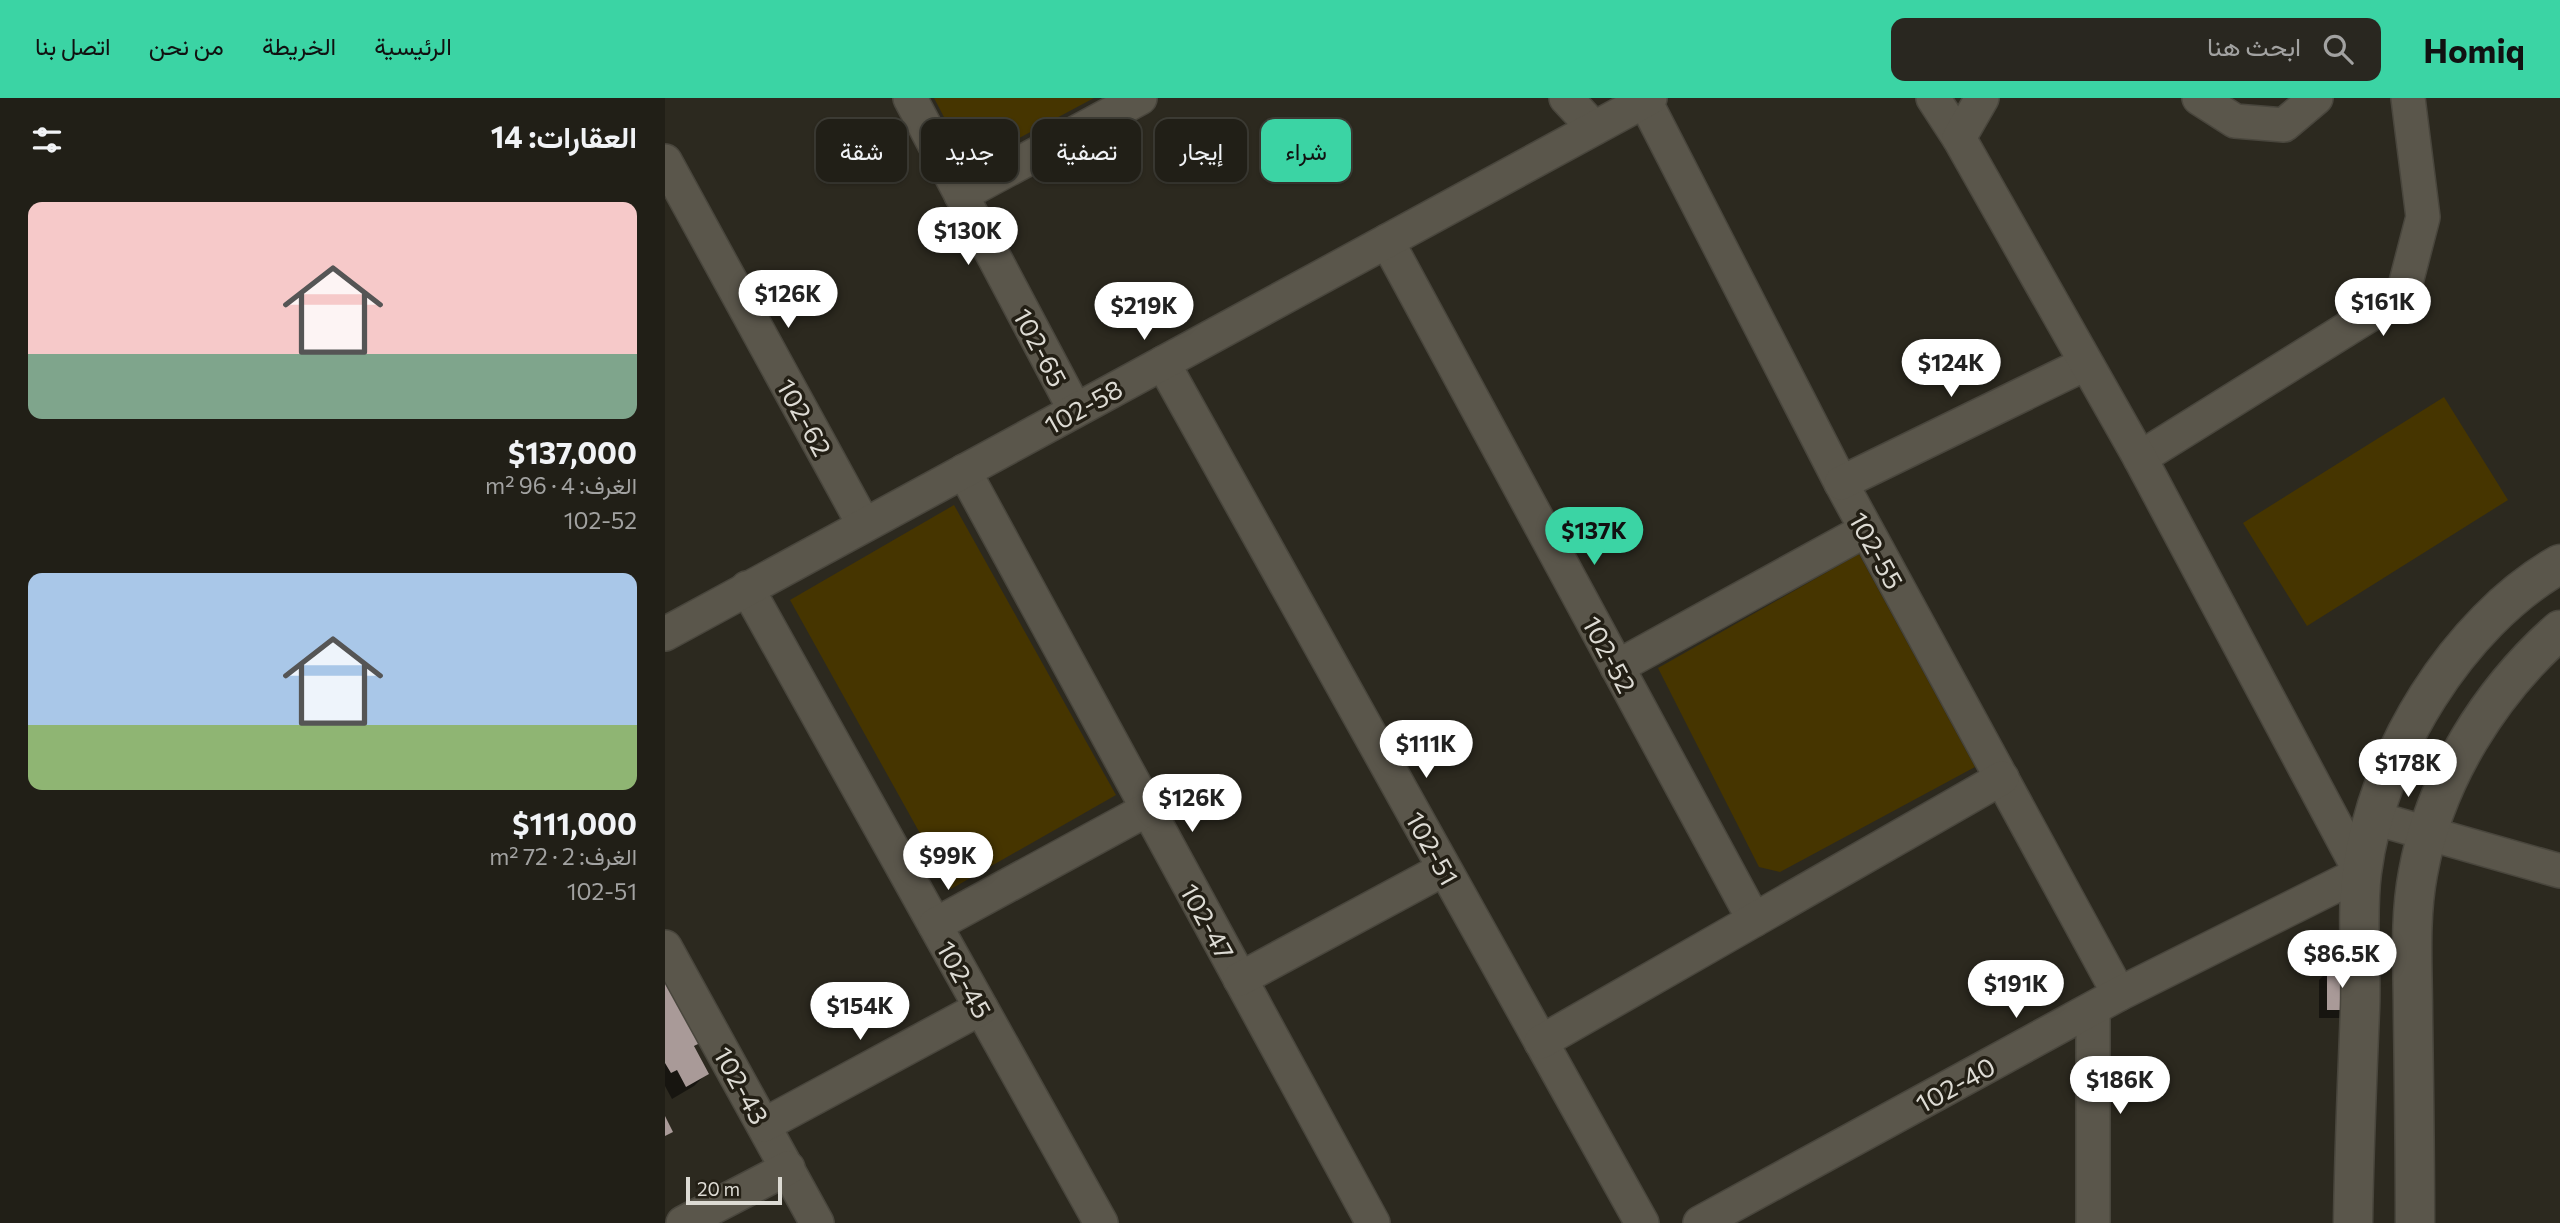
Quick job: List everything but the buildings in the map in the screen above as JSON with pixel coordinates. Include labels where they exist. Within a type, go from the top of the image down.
[{"type":"main road","points":[[2353,1223],[2361,873],[2374,818],[2394,761],[2456,656],[2493,612],[2533,580],[2560,564]]},
{"type":"main road","points":[[2415,1223],[2412,930],[2418,873],[2428,833],[2447,780],[2497,696],[2530,657],[2560,630]]},
{"type":"street","name":"102-65","points":[[910,98],[1075,410]]},
{"type":"street","points":[[961,195],[1140,98]]},
{"type":"street","points":[[1566,98],[1594,128]]},
{"type":"street","points":[[1933,98],[1959,138],[2140,458],[2361,873]]},
{"type":"street","points":[[1959,138],[1982,98]]},
{"type":"street","points":[[2199,98],[2235,121],[2284,125],[2316,98]]},
{"type":"street","points":[[2140,458],[2403,293],[2423,217],[2409,98]]},
{"type":"street","name":"102-58","points":[[665,634],[1647,99]]},
{"type":"street","name":"102-55","points":[[1647,99],[1841,483],[2002,778],[2106,1001]]},
{"type":"street","name":"102-62","points":[[665,161],[864,525]]},
{"type":"street","name":"102-52","points":[[1387,241],[1754,920]]},
{"type":"street","name":"102-51","points":[[1163,363],[1642,1223]]},
{"type":"street","points":[[1841,483],[2085,365]]},
{"type":"street","name":"102-47","points":[[964,471],[1373,1223]]},
{"type":"street","points":[[1617,667],[1866,530]]},
{"type":"street","name":"102-45","points":[[747,588],[1101,1223]]},
{"type":"street","points":[[1541,1042],[2002,778]]},
{"type":"street","points":[[935,925],[1148,809]]},
{"type":"street","points":[[2374,818],[2560,871]]},
{"type":"street","points":[[1240,979],[1444,869]]},
{"type":"street","name":"102-40","points":[[1700,1223],[2106,1001],[2361,873]]},
{"type":"street","name":"102-43","points":[[665,947],[817,1223]]},
{"type":"street","points":[[2093,1223],[2106,1001]]},
{"type":"street","points":[[764,1125],[981,1007]]},
{"type":"street","points":[[683,1223],[788,1168]]},
{"type":"shaded area","points":[[934,98],[1094,98],[1055,119],[1032,119],[1032,131],[1018,139],[1018,119],[945,119]]},
{"type":"shaded area","points":[[2444,397],[2508,500],[2307,626],[2243,523]]},
{"type":"shaded area","points":[[954,505],[1116,795],[951,889],[790,600]]},
{"type":"shaded area","points":[[1859,554],[1975,767],[1780,872],[1759,867],[1658,668]]}]
